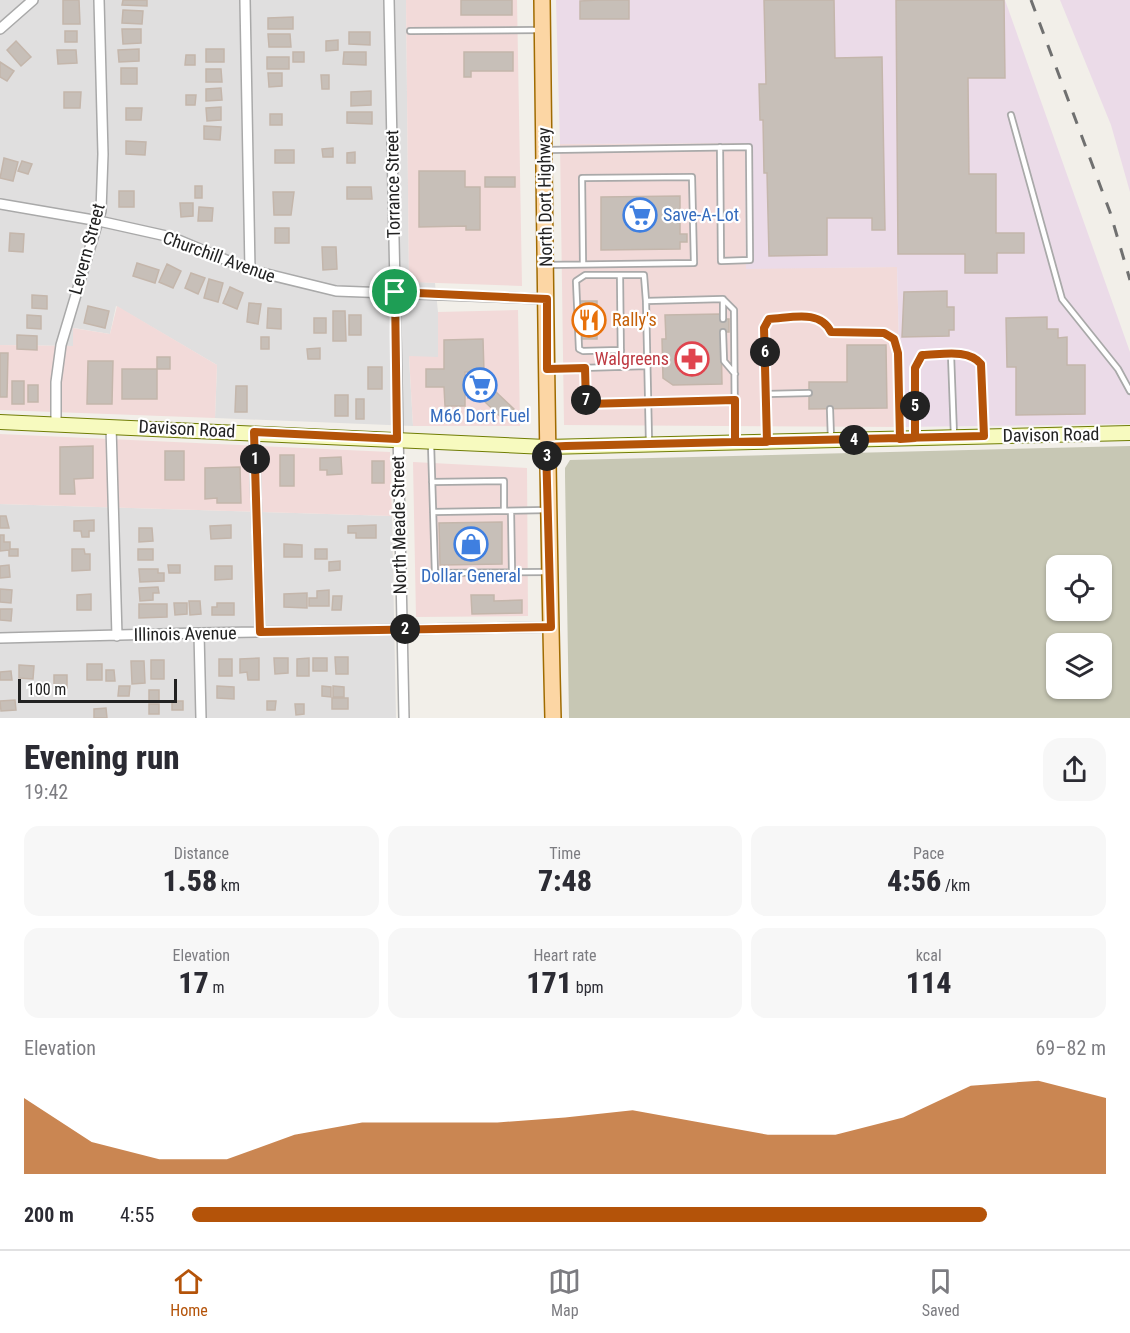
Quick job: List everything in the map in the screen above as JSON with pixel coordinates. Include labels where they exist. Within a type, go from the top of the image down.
[{"type":"main road","name":"North Dort Highway","points":[[542,0],[547,299],[546,447],[553,718]]},
{"type":"main road","name":"Davison Road","points":[[0,422],[546,447],[1130,433]]},
{"type":"street","points":[[0,29],[33,0]]},
{"type":"street","name":"Levern Street","points":[[56,424],[56,382],[61,345],[102,211],[103,154],[99,0]]},
{"type":"street","points":[[245,0],[250,270]]},
{"type":"street","name":"Torrance Street","points":[[389,0],[397,439]]},
{"type":"street","name":"Churchill Avenue","points":[[0,204],[99,221],[171,237],[250,270],[336,291],[547,299]]},
{"type":"street","points":[[111,426],[117,636]]},
{"type":"street","points":[[254,432],[260,632]]},
{"type":"street","name":"North Meade Street","points":[[397,439],[404,718]]},
{"type":"street","name":"Illinois Avenue","points":[[0,638],[551,627]]},
{"type":"street","points":[[199,633],[201,718]]},
{"type":"lane","points":[[410,31],[542,30]]},
{"type":"lane","points":[[1011,115],[1062,299],[1118,369],[1130,391]]},
{"type":"lane","points":[[544,150],[720,147],[749,147],[750,260],[721,261],[720,147]]},
{"type":"lane","points":[[546,265],[694,263],[692,177],[582,178],[584,264]]},
{"type":"lane","points":[[621,350],[583,351],[579,349],[576,281],[585,275],[645,274],[649,444]]},
{"type":"lane","points":[[620,275],[621,367]]},
{"type":"lane","points":[[645,301],[723,299],[734,310],[735,442]]},
{"type":"lane","points":[[723,299],[723,319]]},
{"type":"lane","points":[[767,442],[764,328],[769,319],[817,317],[826,323],[831,332],[884,333],[894,339],[898,353],[900,439]]},
{"type":"lane","points":[[723,332],[724,361],[735,374]]},
{"type":"lane","points":[[915,438],[915,368],[922,355],[967,354],[981,364],[984,436]]},
{"type":"lane","points":[[951,355],[954,437]]},
{"type":"lane","points":[[547,369],[647,366]]},
{"type":"lane","points":[[585,368],[586,404],[735,400]]},
{"type":"lane","points":[[766,394],[809,393]]},
{"type":"lane","points":[[830,409],[831,440]]},
{"type":"lane","points":[[431,442],[435,573],[549,572]]},
{"type":"lane","points":[[432,482],[504,481],[504,511]]},
{"type":"lane","points":[[433,512],[548,510]]},
{"type":"lane","points":[[511,511],[512,572]]},
{"type":"shaded area","points":[[0,0],[406,0],[409,281],[435,283],[438,312],[438,357],[409,357],[413,426],[215,418],[217,365],[116,306],[110,334],[74,328],[73,346],[0,345]]},
{"type":"shaded area","points":[[406,0],[517,0],[522,286],[409,282]]},
{"type":"shaded area","points":[[556,0],[1005,0],[1130,352],[1130,424],[901,427],[897,267],[746,269],[745,143],[560,144]]},
{"type":"shaded area","points":[[1060,0],[1130,0],[1130,192],[1111,125]]},
{"type":"shaded area","points":[[745,143],[746,268],[897,267],[901,427],[564,425],[560,144]]},
{"type":"shaded area","points":[[117,306],[217,365],[215,418],[0,410],[0,345],[73,346],[73,328],[110,334]]},
{"type":"shaded area","points":[[518,310],[520,426],[413,426],[409,356],[438,357],[438,312]]},
{"type":"shaded area","points":[[0,434],[390,452],[392,516],[0,504]]},
{"type":"shaded area","points":[[1130,446],[1130,718],[569,718],[565,468],[570,460]]},
{"type":"shaded area","points":[[413,462],[527,468],[528,616],[416,617]]},
{"type":"shaded area","points":[[0,504],[392,516],[396,718],[0,718]]},
{"type":"building","points":[[63,0],[79,0],[80,24],[63,24]]},
{"type":"building","points":[[123,0],[147,0],[147,6],[122,5]]},
{"type":"building","points":[[461,0],[512,0],[512,15],[461,15]]},
{"type":"building","points":[[629,0],[629,19],[580,19],[580,1]]},
{"type":"building","points":[[764,0],[834,0],[835,58],[882,57],[885,230],[872,230],[872,218],[827,218],[827,255],[769,256],[767,173],[764,173],[763,120],[760,120],[759,84],[766,84]]},
{"type":"building","points":[[896,0],[1004,0],[1005,78],[968,78],[969,174],[996,174],[996,233],[1024,233],[1024,253],[997,253],[997,273],[965,273],[965,254],[898,254]]},
{"type":"building","points":[[123,10],[143,11],[142,24],[122,23]]},
{"type":"building","points":[[293,17],[293,29],[268,29],[268,18]]},
{"type":"building","points":[[122,29],[141,29],[141,43],[123,44]]},
{"type":"building","points":[[65,31],[77,31],[77,42],[65,42]]},
{"type":"building","points":[[349,32],[370,32],[370,45],[349,44]]},
{"type":"building","points":[[268,34],[290,34],[291,47],[269,47]]},
{"type":"building","points":[[338,40],[338,50],[326,51],[326,41]]},
{"type":"building","points":[[16,41],[31,57],[21,66],[7,50]]},
{"type":"building","points":[[139,49],[139,61],[119,62],[118,50]]},
{"type":"building","points":[[206,49],[224,49],[224,62],[206,62]]},
{"type":"building","points":[[57,50],[76,50],[77,63],[58,64]]},
{"type":"building","points":[[293,52],[304,52],[304,62],[293,62]]},
{"type":"building","points":[[344,52],[366,52],[366,65],[343,64]]},
{"type":"building","points":[[464,52],[513,52],[513,71],[471,71],[471,77],[464,77]]},
{"type":"building","points":[[186,55],[195,55],[195,65],[185,65]]},
{"type":"building","points":[[267,57],[289,57],[289,69],[267,69]]},
{"type":"building","points":[[0,62],[14,71],[7,81],[0,77]]},
{"type":"building","points":[[121,68],[137,68],[137,84],[121,84]]},
{"type":"building","points":[[206,69],[221,69],[222,82],[206,82]]},
{"type":"building","points":[[268,73],[282,73],[282,86],[269,87]]},
{"type":"building","points":[[321,75],[329,75],[329,89],[322,89]]},
{"type":"building","points":[[221,88],[222,100],[206,101],[206,89]]},
{"type":"building","points":[[371,91],[371,105],[351,106],[351,92]]},
{"type":"building","points":[[64,92],[81,92],[80,108],[64,108]]},
{"type":"building","points":[[186,95],[196,95],[195,105],[186,105]]},
{"type":"building","points":[[221,107],[221,120],[207,121],[206,108]]},
{"type":"building","points":[[126,108],[142,108],[141,120],[126,120]]},
{"type":"building","points":[[347,112],[372,112],[372,124],[347,123]]},
{"type":"building","points":[[270,114],[282,114],[282,125],[270,125]]},
{"type":"building","points":[[204,126],[221,127],[220,140],[204,139]]},
{"type":"building","points":[[126,141],[146,142],[145,155],[126,154]]},
{"type":"building","points":[[333,148],[333,157],[323,157],[322,149]]},
{"type":"building","points":[[275,150],[294,150],[294,163],[275,163]]},
{"type":"building","points":[[355,152],[355,163],[347,163],[347,153]]},
{"type":"building","points":[[4,158],[18,162],[13,181],[0,178]]},
{"type":"building","points":[[22,161],[32,164],[28,174],[18,171]]},
{"type":"building","points":[[419,171],[465,171],[465,187],[480,187],[480,230],[466,230],[466,226],[419,227]]},
{"type":"building","points":[[485,177],[515,177],[515,187],[485,187]]},
{"type":"building","points":[[195,186],[202,186],[202,198],[195,198]]},
{"type":"building","points":[[347,187],[371,187],[372,199],[347,199]]},
{"type":"building","points":[[119,191],[134,191],[134,207],[119,207]]},
{"type":"building","points":[[273,192],[294,192],[291,215],[274,215]]},
{"type":"building","name":"Save-A-Lot","points":[[680,196],[680,234],[687,234],[687,242],[680,242],[680,249],[601,250],[601,197]]},
{"type":"building","points":[[180,203],[193,203],[193,216],[181,217]]},
{"type":"building","points":[[199,207],[213,208],[212,221],[198,221]]},
{"type":"building","points":[[275,228],[289,228],[289,243],[275,243]]},
{"type":"building","points":[[10,233],[24,234],[23,252],[9,251]]},
{"type":"building","points":[[322,247],[336,247],[337,269],[323,270]]},
{"type":"building","points":[[137,263],[159,270],[155,283],[133,276]]},
{"type":"building","points":[[167,264],[181,271],[173,288],[159,282]]},
{"type":"building","points":[[191,273],[205,278],[198,294],[185,288]]},
{"type":"building","points":[[209,279],[223,283],[218,302],[204,298]]},
{"type":"building","points":[[230,287],[243,293],[237,309],[223,303]]},
{"type":"building","points":[[947,291],[947,307],[954,307],[954,330],[949,330],[949,336],[902,337],[904,292]]},
{"type":"building","points":[[32,295],[47,296],[47,309],[32,308]]},
{"type":"building","name":"Rally's","points":[[580,301],[597,301],[597,339],[580,339]]},
{"type":"building","points":[[249,303],[261,304],[258,324],[247,322]]},
{"type":"building","points":[[88,306],[109,311],[105,328],[84,323]]},
{"type":"building","points":[[268,308],[281,309],[281,329],[267,328]]},
{"type":"building","points":[[333,311],[345,311],[346,341],[333,341]]},
{"type":"building","name":"Walgreens","points":[[720,314],[720,319],[729,319],[729,332],[721,332],[722,384],[673,385],[663,378],[662,339],[666,339],[665,315]]},
{"type":"building","points":[[27,315],[41,316],[41,329],[27,328]]},
{"type":"building","points":[[349,315],[361,315],[361,335],[349,335]]},
{"type":"building","points":[[1047,317],[1047,329],[1058,329],[1058,338],[1067,337],[1067,365],[1085,365],[1085,414],[1016,415],[1016,367],[1007,367],[1006,318]]},
{"type":"building","points":[[314,318],[326,318],[326,333],[314,333]]},
{"type":"building","points":[[17,335],[37,336],[37,350],[17,349]]},
{"type":"building","points":[[261,337],[269,337],[269,349],[261,349]]},
{"type":"building","points":[[483,339],[484,372],[465,372],[465,406],[445,406],[444,387],[426,387],[426,369],[444,369],[444,340]]},
{"type":"building","points":[[847,345],[886,345],[887,408],[809,409],[809,382],[847,382]]},
{"type":"building","points":[[320,348],[320,359],[308,359],[307,349]]},
{"type":"building","points":[[0,353],[8,353],[7,397],[0,397]]},
{"type":"building","points":[[157,357],[170,357],[170,369],[157,369]]},
{"type":"building","points":[[88,361],[113,361],[112,404],[87,404]]},
{"type":"building","points":[[368,367],[382,367],[382,389],[368,389]]},
{"type":"building","points":[[122,369],[157,369],[157,399],[122,399]]},
{"type":"building","points":[[468,375],[491,375],[491,392],[496,392],[514,409],[504,420],[485,402],[485,398],[468,398]]},
{"type":"building","points":[[12,381],[24,381],[24,404],[12,404]]},
{"type":"building","points":[[28,385],[38,385],[38,402],[28,402]]},
{"type":"building","points":[[236,386],[247,386],[247,412],[235,412]]},
{"type":"building","points":[[335,395],[348,395],[348,416],[335,416]]},
{"type":"building","points":[[356,399],[364,399],[364,419],[356,419]]},
{"type":"building","points":[[93,446],[93,478],[74,479],[75,494],[60,494],[60,447]]},
{"type":"building","points":[[165,451],[184,451],[184,480],[165,480]]},
{"type":"building","points":[[280,455],[294,455],[294,486],[280,486]]},
{"type":"building","points":[[341,457],[342,474],[327,475],[327,470],[320,470],[320,458]]},
{"type":"building","points":[[372,461],[384,461],[384,483],[372,483]]},
{"type":"building","points":[[240,467],[241,503],[217,503],[217,498],[205,499],[205,468]]},
{"type":"building","points":[[0,516],[6,516],[9,528],[0,528]]},
{"type":"building","points":[[94,520],[94,531],[89,531],[89,537],[82,537],[81,531],[74,531],[74,521]]},
{"type":"building","name":"Dollar General","points":[[502,522],[502,564],[440,565],[439,523]]},
{"type":"building","points":[[231,525],[231,538],[211,539],[210,526]]},
{"type":"building","points":[[376,525],[376,538],[356,538],[356,533],[348,533],[348,526]]},
{"type":"building","points":[[139,528],[152,528],[153,541],[139,542]]},
{"type":"building","points":[[0,535],[4,535],[4,542],[10,542],[10,549],[18,549],[18,556],[9,556],[9,550],[0,551]]},
{"type":"building","points":[[284,544],[302,545],[302,557],[284,557]]},
{"type":"building","points":[[72,549],[84,549],[85,554],[90,554],[90,570],[72,571]]},
{"type":"building","points":[[138,549],[153,549],[153,560],[138,560]]},
{"type":"building","points":[[315,549],[327,549],[327,559],[315,559]]},
{"type":"building","points":[[340,561],[340,570],[329,571],[329,562]]},
{"type":"building","points":[[9,565],[10,577],[0,578],[0,566]]},
{"type":"building","points":[[168,565],[180,565],[180,573],[169,573]]},
{"type":"building","points":[[215,566],[232,566],[232,579],[215,580]]},
{"type":"building","points":[[139,569],[158,569],[158,573],[164,573],[164,581],[140,582]]},
{"type":"building","points":[[158,587],[159,593],[153,593],[153,600],[140,601],[139,588]]},
{"type":"building","points":[[0,589],[12,590],[11,603],[0,602]]},
{"type":"building","points":[[329,590],[329,606],[309,606],[309,598],[317,598],[317,591]]},
{"type":"building","points":[[307,593],[307,608],[284,607],[284,594]]},
{"type":"building","points":[[91,594],[91,610],[77,610],[77,595]]},
{"type":"building","points":[[471,595],[494,595],[494,601],[522,600],[522,613],[472,614]]},
{"type":"building","points":[[333,596],[342,596],[341,610],[332,610]]},
{"type":"building","points":[[189,601],[200,601],[201,614],[190,615]]},
{"type":"building","points":[[174,603],[187,603],[187,614],[175,615]]},
{"type":"building","points":[[217,603],[234,603],[234,615],[212,615],[212,607],[217,607]]},
{"type":"building","points":[[139,604],[167,604],[167,617],[139,618]]},
{"type":"building","points":[[0,609],[12,609],[11,621],[0,620]]},
{"type":"building","points":[[335,657],[348,657],[348,674],[336,674]]},
{"type":"building","points":[[259,658],[259,680],[248,680],[247,672],[240,673],[240,659]]},
{"type":"building","points":[[274,658],[288,658],[288,673],[275,674]]},
{"type":"building","points":[[309,658],[309,676],[297,676],[297,659]]},
{"type":"building","points":[[313,658],[327,658],[327,671],[313,671]]},
{"type":"building","points":[[219,659],[232,659],[232,676],[219,676]]},
{"type":"building","points":[[151,660],[164,660],[164,679],[151,679]]},
{"type":"building","points":[[131,661],[144,661],[145,683],[132,684]]},
{"type":"building","points":[[87,664],[102,664],[102,680],[87,680]]},
{"type":"building","points":[[19,665],[34,666],[33,679],[19,678]]},
{"type":"building","points":[[106,670],[114,670],[115,681],[106,681]]},
{"type":"building","points":[[11,671],[12,680],[0,680],[0,672]]},
{"type":"building","points":[[54,675],[67,675],[67,688],[54,688]]},
{"type":"building","points":[[119,686],[130,686],[129,696],[118,696]]},
{"type":"building","points":[[217,686],[234,687],[234,699],[217,698]]},
{"type":"building","points":[[322,686],[331,687],[331,697],[322,696]]},
{"type":"building","points":[[333,686],[344,687],[344,697],[333,697]]},
{"type":"building","points":[[149,690],[159,690],[159,701],[149,701]]},
{"type":"building","points":[[332,698],[348,698],[348,709],[332,709]]},
{"type":"building","points":[[15,700],[16,710],[1,711],[0,701]]},
{"type":"building","points":[[172,701],[183,701],[183,710],[172,710]]},
{"type":"building","points":[[267,701],[276,701],[275,710],[267,710]]},
{"type":"building","points":[[149,704],[159,704],[159,714],[149,714]]},
{"type":"building","points":[[295,704],[304,704],[304,714],[296,715]]},
{"type":"building","points":[[106,708],[107,718],[94,718],[94,709]]},
{"type":"railway","points":[[1031,0],[1110,212],[1130,280]]},
{"type":"place","name":"Save-A-Lot","points":[[640,215]]},
{"type":"place","name":"Rally's","points":[[589,320]]},
{"type":"place","name":"Walgreens","points":[[692,359]]},
{"type":"place","name":"M66 Dort Fuel","points":[[480,385]]},
{"type":"place","name":"Dollar General","points":[[471,544]]},
{"type":"route","points":[[395,292],[397,439],[254,432],[260,632],[551,627],[546,447],[566,446],[915,438],[984,436],[981,364],[967,354],[922,355],[915,368],[915,438],[900,439],[898,353],[894,339],[884,333],[831,332],[826,323],[817,317],[769,319],[764,328],[766,394],[767,442],[735,442],[735,400],[586,404],[585,368],[547,369],[547,299],[395,292]]}]
